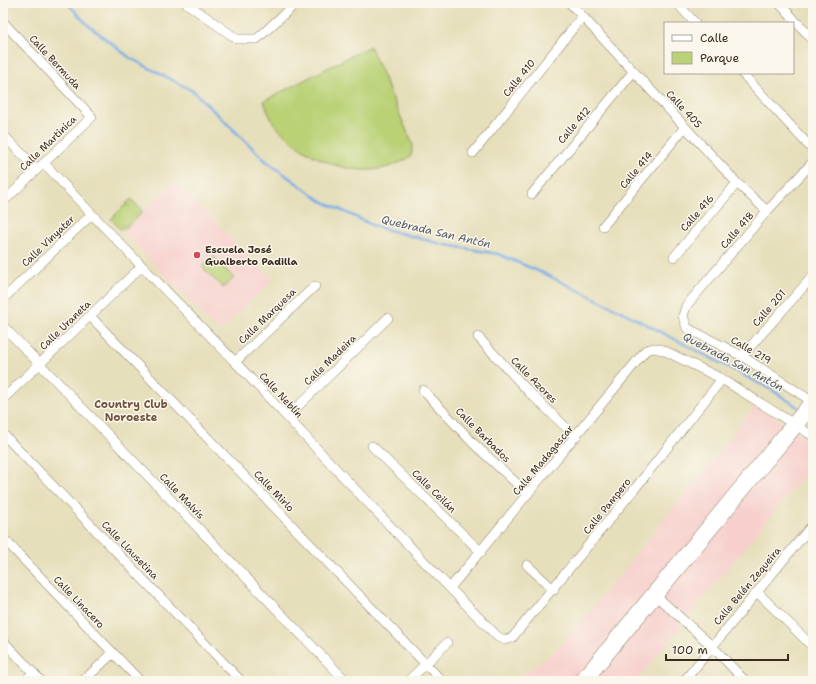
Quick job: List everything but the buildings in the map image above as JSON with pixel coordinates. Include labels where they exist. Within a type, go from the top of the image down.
[{"type":"street","points":[[186,3],[237,40],[258,39],[296,3]]},
{"type":"street","name":"Calle 405","points":[[570,3],[737,183],[767,211]]},
{"type":"street","points":[[677,3],[694,22]]},
{"type":"street","points":[[779,3],[813,40]]},
{"type":"street","name":"Calle 410","points":[[472,153],[582,17]]},
{"type":"street","name":"Calle Bermuda","points":[[3,22],[92,117]]},
{"type":"street","name":"Calle 412","points":[[532,194],[634,71]]},
{"type":"street","points":[[743,74],[813,150]]},
{"type":"street","name":"Calle Martinica","points":[[3,202],[92,117]]},
{"type":"street","name":"Calle 414","points":[[603,226],[685,128]]},
{"type":"street","name":"Calle Neblín","points":[[3,135],[41,166],[142,266],[450,588],[498,637],[505,640]]},
{"type":"street","name":"Calle 418","points":[[683,316],[686,306],[767,211],[813,162]]},
{"type":"street","name":"Calle 416","points":[[674,257],[737,183]]},
{"type":"street","name":"Calle Vinyater","points":[[3,299],[91,215]]},
{"type":"street","name":"Calle Uraneta","points":[[3,399],[142,266]]},
{"type":"street","name":"Calle 201","points":[[742,356],[813,276]]},
{"type":"street","name":"Calle Marquesa","points":[[235,362],[315,286]]},
{"type":"street","name":"Calle Mirlo","points":[[90,316],[442,681]]},
{"type":"street","name":"Calle 219","points":[[683,316],[687,328],[742,356],[812,399]]},
{"type":"street","name":"Calle Madeira","points":[[287,417],[388,318]]},
{"type":"street","name":"Calle Malvis","points":[[3,326],[346,681]]},
{"type":"street","name":"Calle Azores","points":[[478,338],[529,392],[576,437]]},
{"type":"street","name":"Calle Madagascar","points":[[450,588],[576,437],[646,350],[654,348],[663,350],[722,378]]},
{"type":"street","points":[[722,378],[813,436]]},
{"type":"street","name":"Calle Pampero","points":[[505,640],[512,638],[554,590],[722,378]]},
{"type":"street","name":"Calle Barbados","points":[[423,390],[474,444],[528,494]]},
{"type":"street","points":[[588,681],[655,594],[795,424],[812,399]]},
{"type":"street","points":[[795,424],[813,409]]},
{"type":"street","name":"Calle Llausetina","points":[[3,434],[241,681]]},
{"type":"street","name":"Calle Ceilán","points":[[372,446],[481,552]]},
{"type":"street","name":"Calle Belén Zequeira","points":[[684,681],[813,524]]},
{"type":"street","name":"Calle Linacero","points":[[3,538],[140,681]]},
{"type":"street","points":[[527,565],[554,590]]},
{"type":"street","points":[[757,592],[812,643]]},
{"type":"street","points":[[655,594],[712,646],[745,681]]},
{"type":"street","points":[[578,681],[655,594]]},
{"type":"street","points":[[3,641],[41,681]]},
{"type":"street","points":[[408,681],[447,643]]},
{"type":"street","points":[[83,681],[112,653]]},
{"type":"street","points":[[25,681],[34,673]]},
{"type":"shaded area","name":"Escuela José Gualberto Padilla","points":[[175,181],[272,280],[219,332],[122,231]]},
{"type":"shaded area","points":[[757,404],[813,443],[813,464],[636,681],[514,681],[556,651],[606,592]]},
{"type":"green space","points":[[370,46],[413,145],[411,156],[394,165],[376,169],[358,170],[339,166],[321,159],[289,139],[276,126],[270,117],[264,101]]},
{"type":"green space","points":[[131,199],[143,212],[122,231],[111,219]]},
{"type":"green space","points":[[213,256],[234,278],[223,288],[202,267]]},
{"type":"waterway","name":"Quebrada San Antón","points":[[67,3],[88,25],[130,58],[193,91],[266,161],[320,200],[374,226],[441,244],[498,254],[545,274],[617,309],[772,390],[799,408]]},
{"type":"place","name":"Escuela José Gualberto Padilla","points":[[197,255]]},
{"type":"district","name":"Country Club Noroeste","points":[[131,410]]}]
